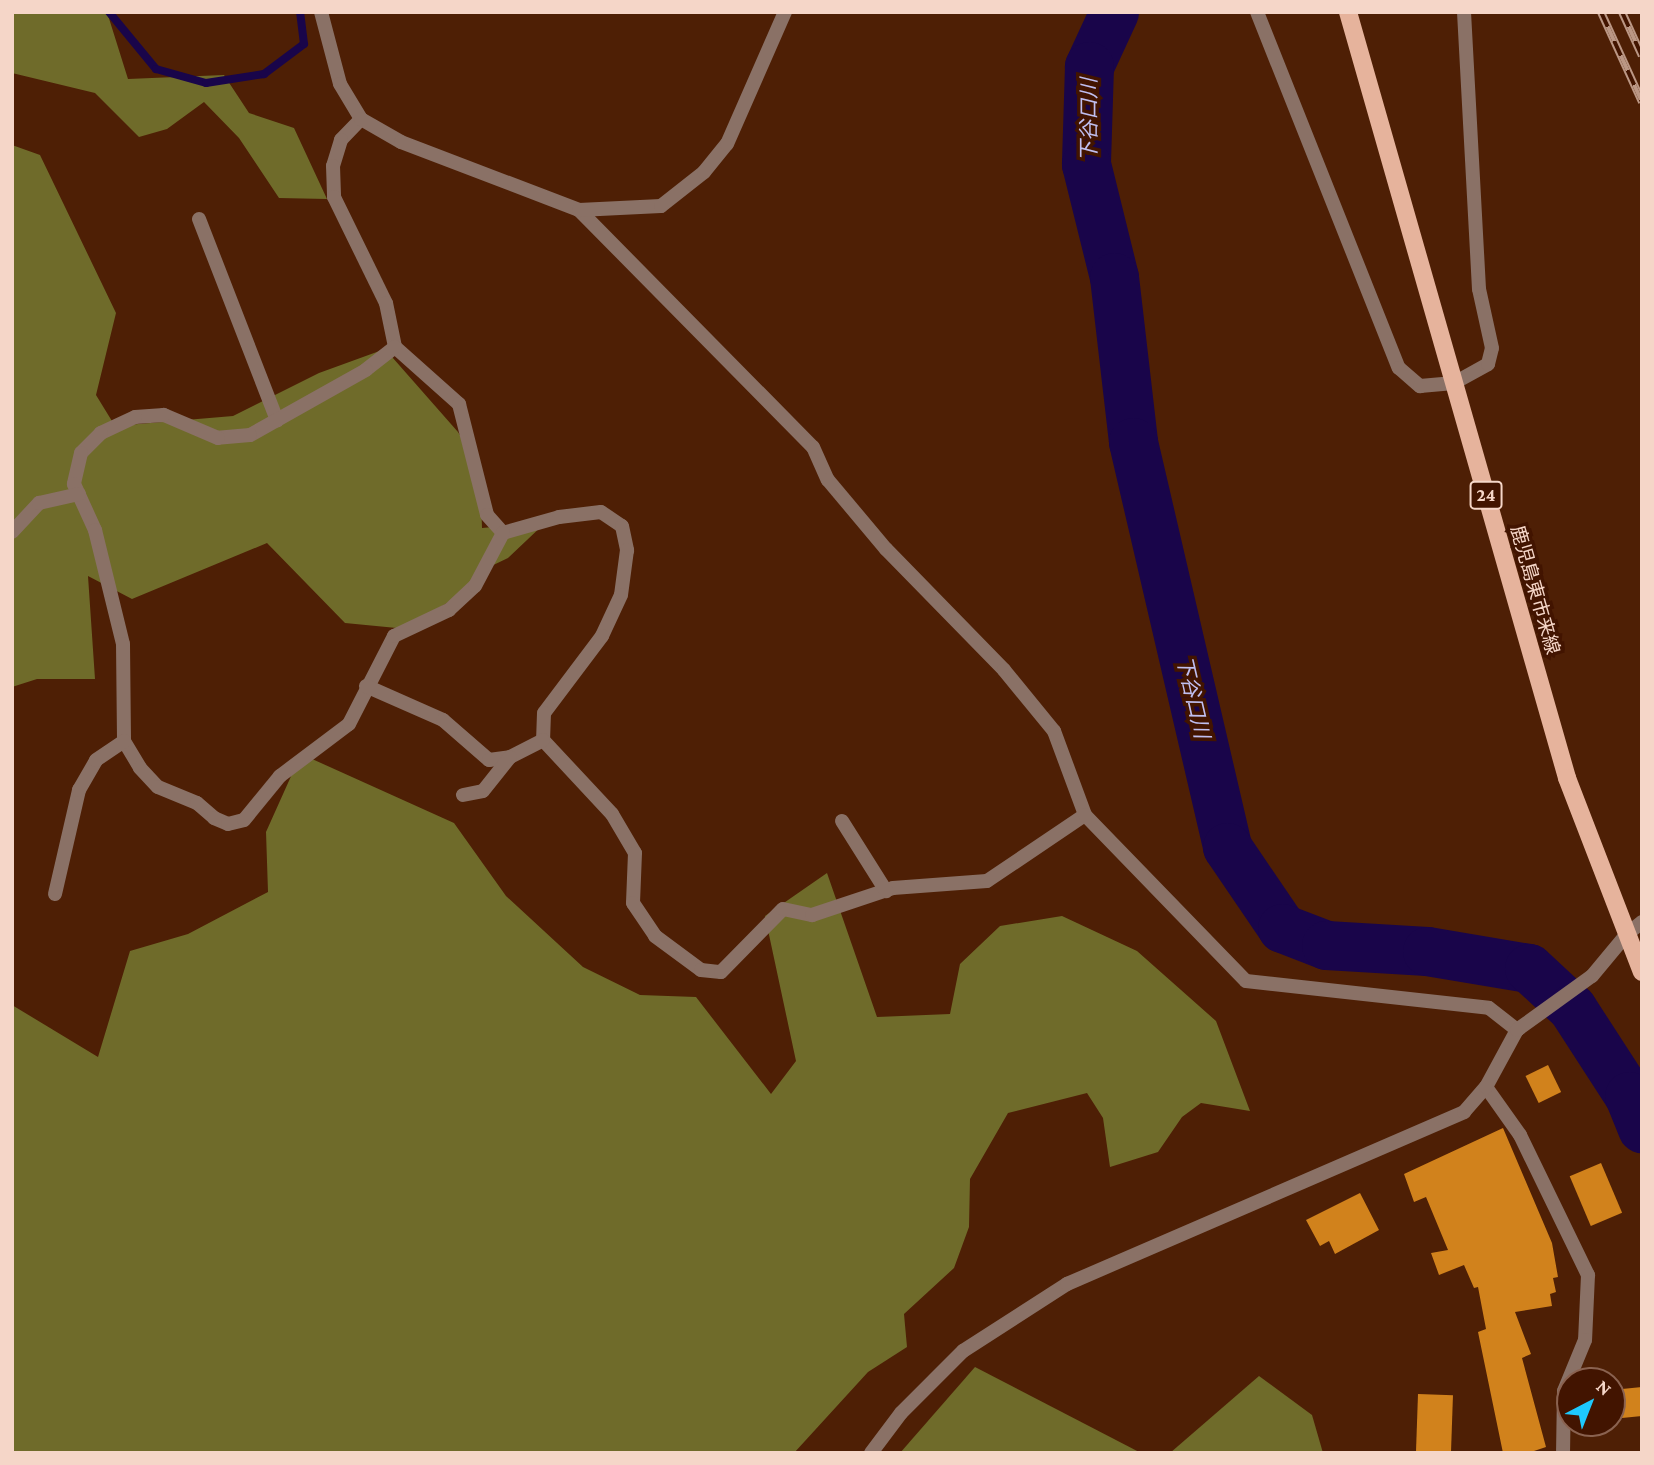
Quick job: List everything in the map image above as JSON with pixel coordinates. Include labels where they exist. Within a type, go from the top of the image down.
[{"type":"main road","name":"鹿児島東市来線","points":[[1348,12],[1567,778],[1642,972]]},
{"type":"street","points":[[321,12],[340,84],[360,119],[401,142],[579,210],[661,206],[704,172],[727,144],[785,12]]},
{"type":"street","points":[[1257,12],[1399,368],[1420,386],[1454,383],[1488,363],[1492,348],[1479,289],[1464,12]]},
{"type":"street","points":[[360,119],[341,140],[333,166],[334,197],[386,303],[395,347],[459,404],[487,515],[503,533]]},
{"type":"street","points":[[579,210],[813,447],[828,480],[886,550],[1004,670],[1054,731],[1084,815],[1246,981],[1489,1008],[1517,1030]]},
{"type":"street","points":[[199,219],[277,421]]},
{"type":"street","points":[[395,347],[366,370],[250,435],[218,438],[163,415],[135,418],[101,433],[81,453],[74,484],[95,530],[123,644],[124,741],[158,787],[228,824],[244,820],[280,776],[349,724],[366,686],[394,636],[449,610],[475,586],[503,533],[559,516],[601,512],[622,526],[627,550],[621,595],[601,636],[544,713],[543,740],[612,814],[635,853],[633,903],[656,936],[701,970],[721,972],[783,909],[812,915],[886,891],[987,881],[1084,815]]},
{"type":"street","points":[[12,532],[39,503],[79,494]]},
{"type":"street","points":[[366,686],[443,720],[489,760],[510,757],[543,740]]},
{"type":"street","points":[[55,894],[79,790],[96,760],[124,741]]},
{"type":"street","points":[[463,795],[483,791],[510,757]]},
{"type":"street","points":[[842,821],[886,891]]},
{"type":"street","points":[[871,1453],[901,1413],[963,1351],[1037,1301],[1439,1127],[1464,1112],[1486,1087],[1517,1030],[1535,1014],[1592,976],[1626,935],[1642,922]]},
{"type":"street","points":[[1486,1087],[1520,1135],[1588,1275],[1585,1340],[1564,1391],[1563,1453]]},
{"type":"shaded area","points":[[12,12],[107,12],[128,79],[224,75],[249,113],[294,128],[327,199],[279,198],[239,138],[204,102],[167,129],[139,137],[95,93],[12,73]]},
{"type":"shaded area","points":[[12,145],[40,155],[116,313],[96,395],[115,426],[233,416],[319,373],[385,349],[458,432],[480,467],[482,528],[546,522],[508,558],[485,569],[465,591],[407,629],[345,623],[267,543],[132,599],[88,576],[95,679],[37,679],[12,687]]},
{"type":"shaded area","points":[[301,754],[454,823],[506,896],[583,967],[640,995],[696,997],[771,1094],[796,1061],[765,916],[827,873],[877,1017],[950,1014],[960,964],[1000,926],[1062,916],[1137,951],[1216,1021],[1250,1111],[1201,1103],[1182,1117],[1158,1152],[1110,1167],[1103,1118],[1087,1093],[1008,1113],[970,1179],[969,1227],[954,1268],[904,1314],[907,1347],[868,1372],[794,1453],[12,1453],[12,1005],[98,1057],[130,951],[188,934],[268,892],[266,832]]},
{"type":"shaded area","points":[[975,1367],[1141,1453],[900,1453]]},
{"type":"shaded area","points":[[1259,1376],[1312,1415],[1323,1453],[1170,1453]]},
{"type":"building","points":[[1548,1065],[1561,1092],[1539,1103],[1526,1076]]},
{"type":"building","points":[[1503,1128],[1552,1243],[1558,1277],[1553,1278],[1556,1292],[1550,1294],[1552,1306],[1515,1312],[1531,1354],[1522,1358],[1546,1447],[1528,1453],[1503,1453],[1478,1332],[1486,1329],[1478,1287],[1474,1288],[1464,1265],[1439,1275],[1431,1253],[1448,1250],[1426,1197],[1414,1202],[1404,1174]]},
{"type":"building","points":[[1601,1163],[1622,1213],[1591,1226],[1570,1176]]},
{"type":"building","points":[[1360,1193],[1379,1230],[1335,1254],[1329,1241],[1320,1246],[1306,1220]]},
{"type":"building","points":[[1642,1387],[1642,1416],[1626,1418],[1626,1389]]},
{"type":"building","points":[[1418,1394],[1453,1395],[1451,1453],[1416,1453]]},
{"type":"waterway","points":[[109,12],[156,69],[206,83],[264,74],[304,44],[300,12]]},
{"type":"waterway","name":"下谷口川","points":[[1114,12],[1089,66],[1086,164],[1114,277],[1133,442],[1227,847],[1282,928],[1326,945],[1427,951],[1529,968],[1572,1008],[1629,1096],[1642,1128]]},
{"type":"railway","points":[[1601,12],[1642,102]]},
{"type":"railway","points":[[1622,12],[1642,56]]}]
